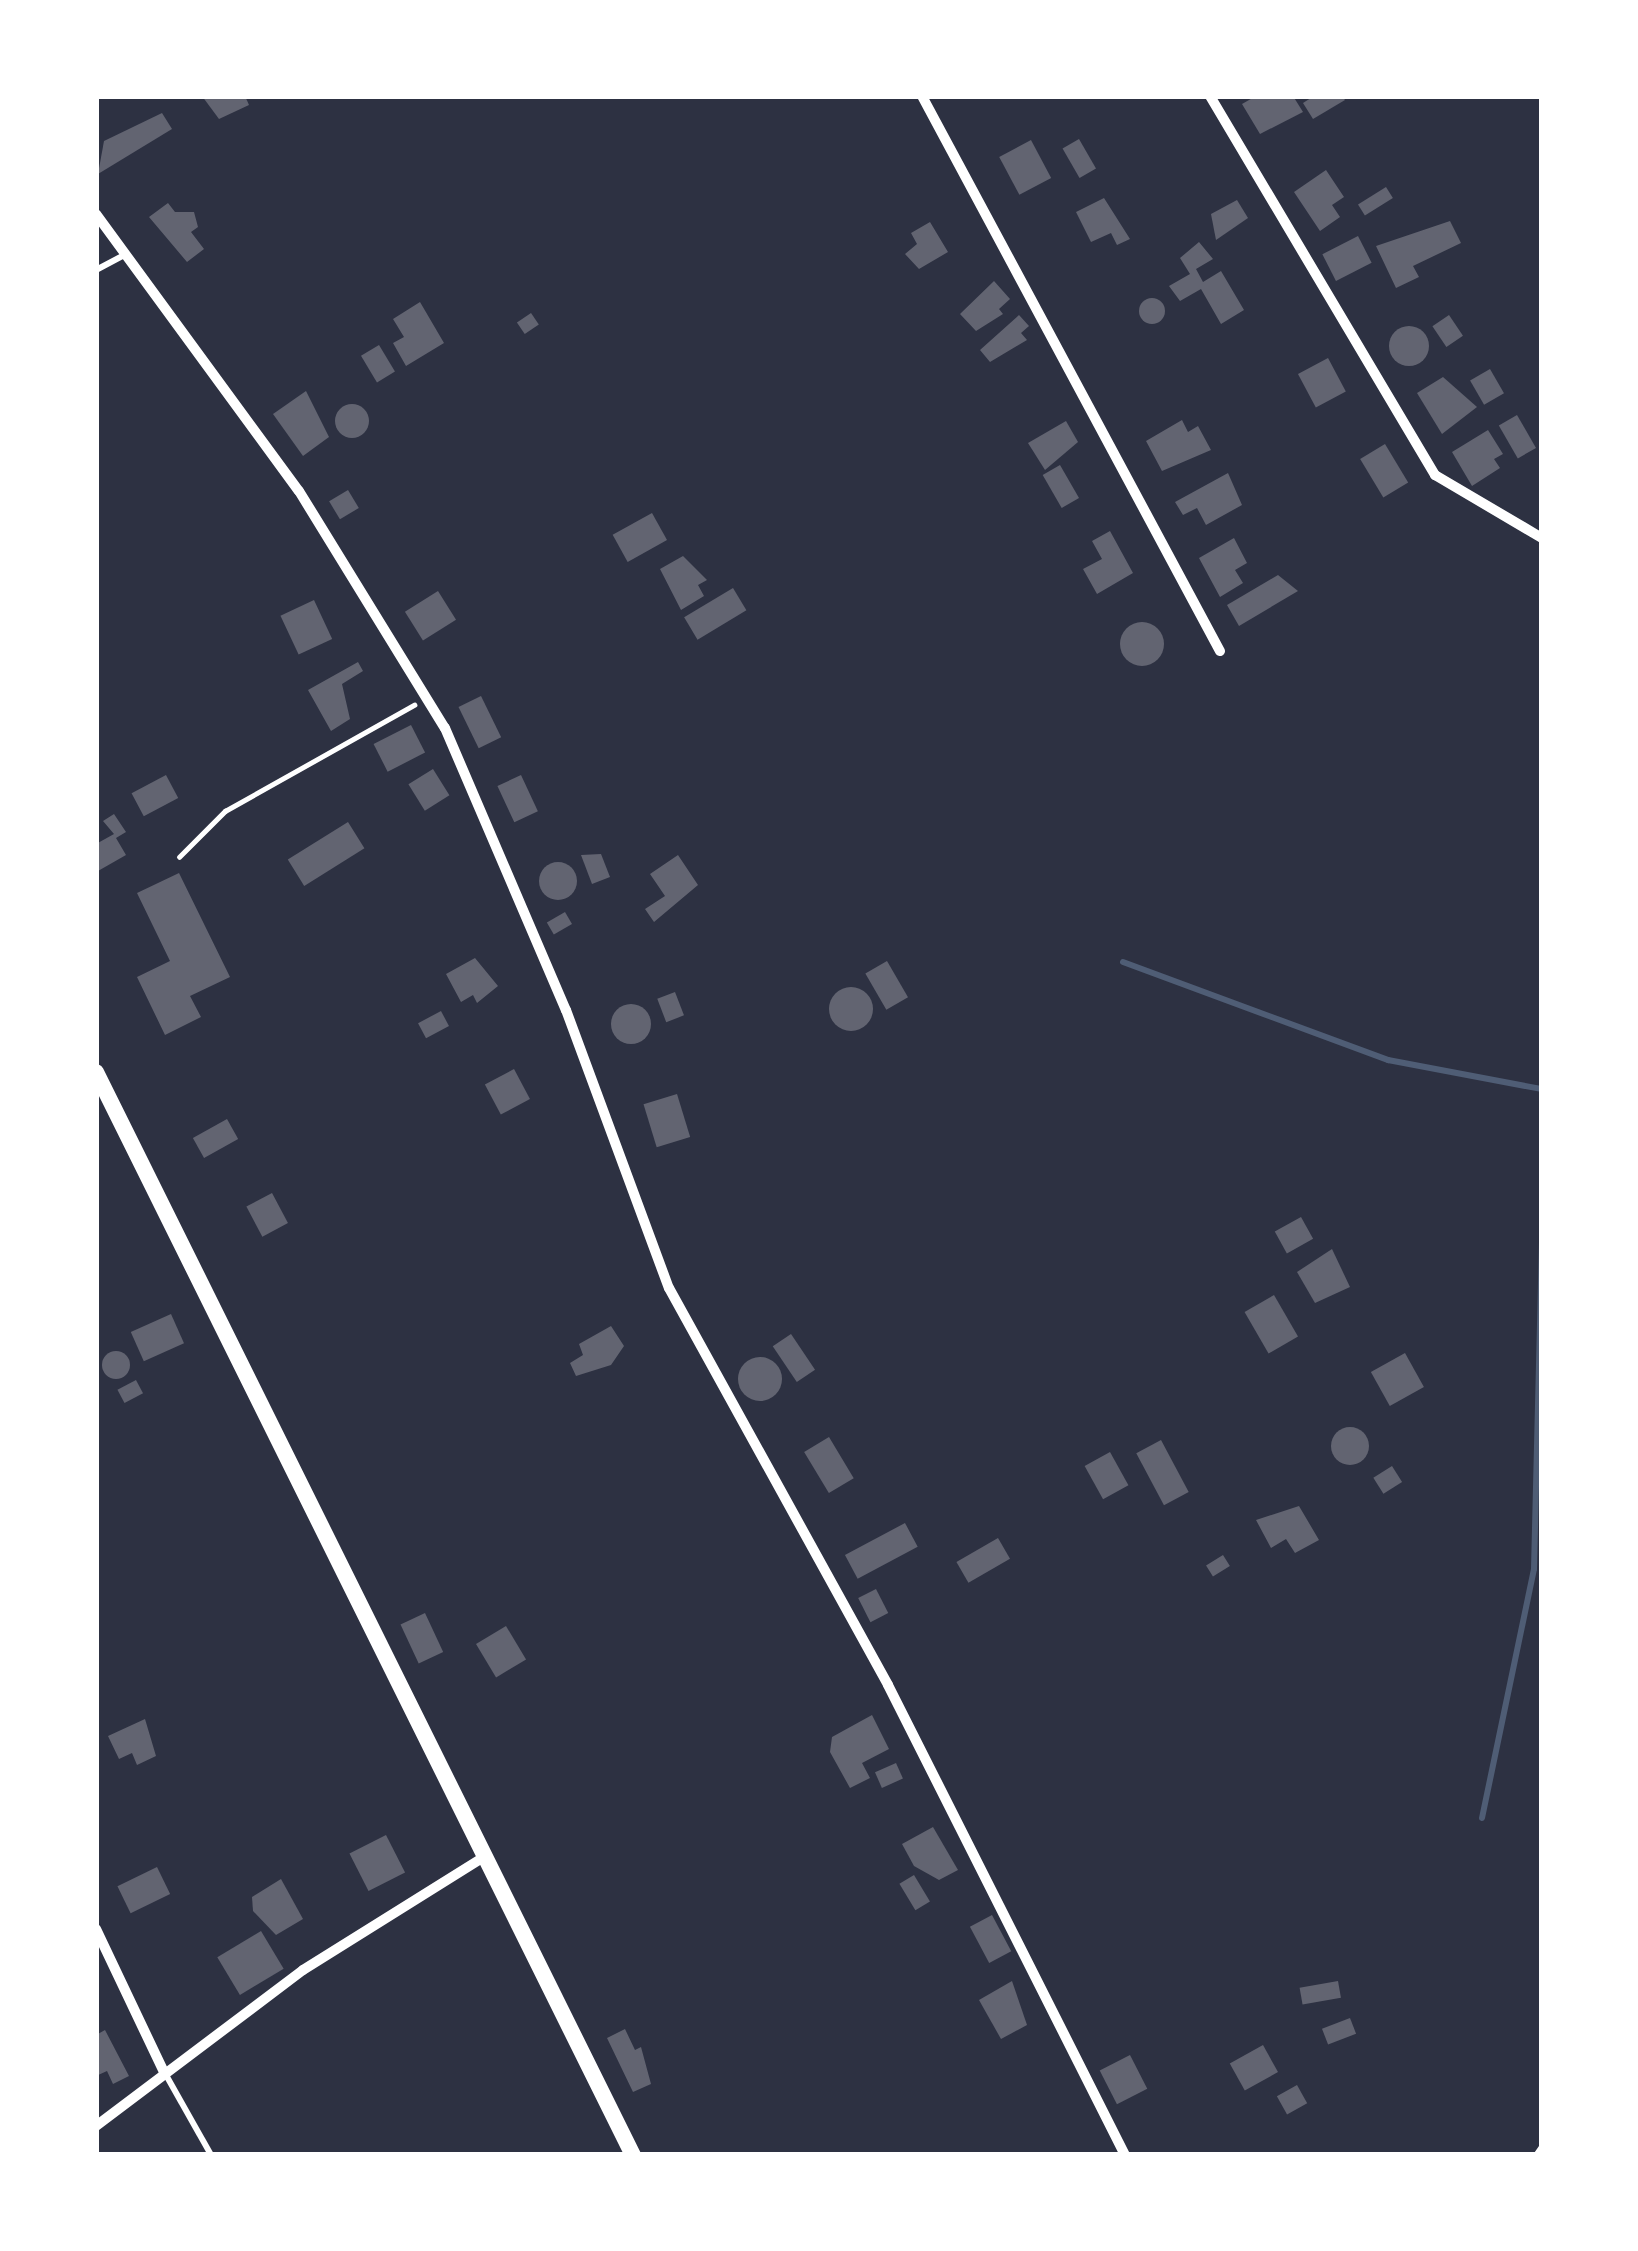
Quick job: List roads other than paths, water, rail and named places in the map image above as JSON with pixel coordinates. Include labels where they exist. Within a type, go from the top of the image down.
[{"type":"main road","points":[[96,1072],[633,2155]]},
{"type":"street","points":[[922,96],[1220,651]]},
{"type":"street","points":[[1210,96],[1435,475],[1542,538]]},
{"type":"street","points":[[96,214],[298,491],[427,698],[566,1010],[669,1288],[888,1685],[1125,2155]]},
{"type":"street","points":[[96,2126],[302,1970],[484,1857]]},
{"type":"street","points":[[96,1929],[164,2072]]},
{"type":"lane","points":[[96,271],[126,254]]},
{"type":"lane","points":[[164,2072],[212,2155]]},
{"type":"waterway","points":[[1123,962],[1388,1060],[1542,1089]]},
{"type":"waterway","points":[[1482,1818],[1534,1569],[1542,1239]]}]
